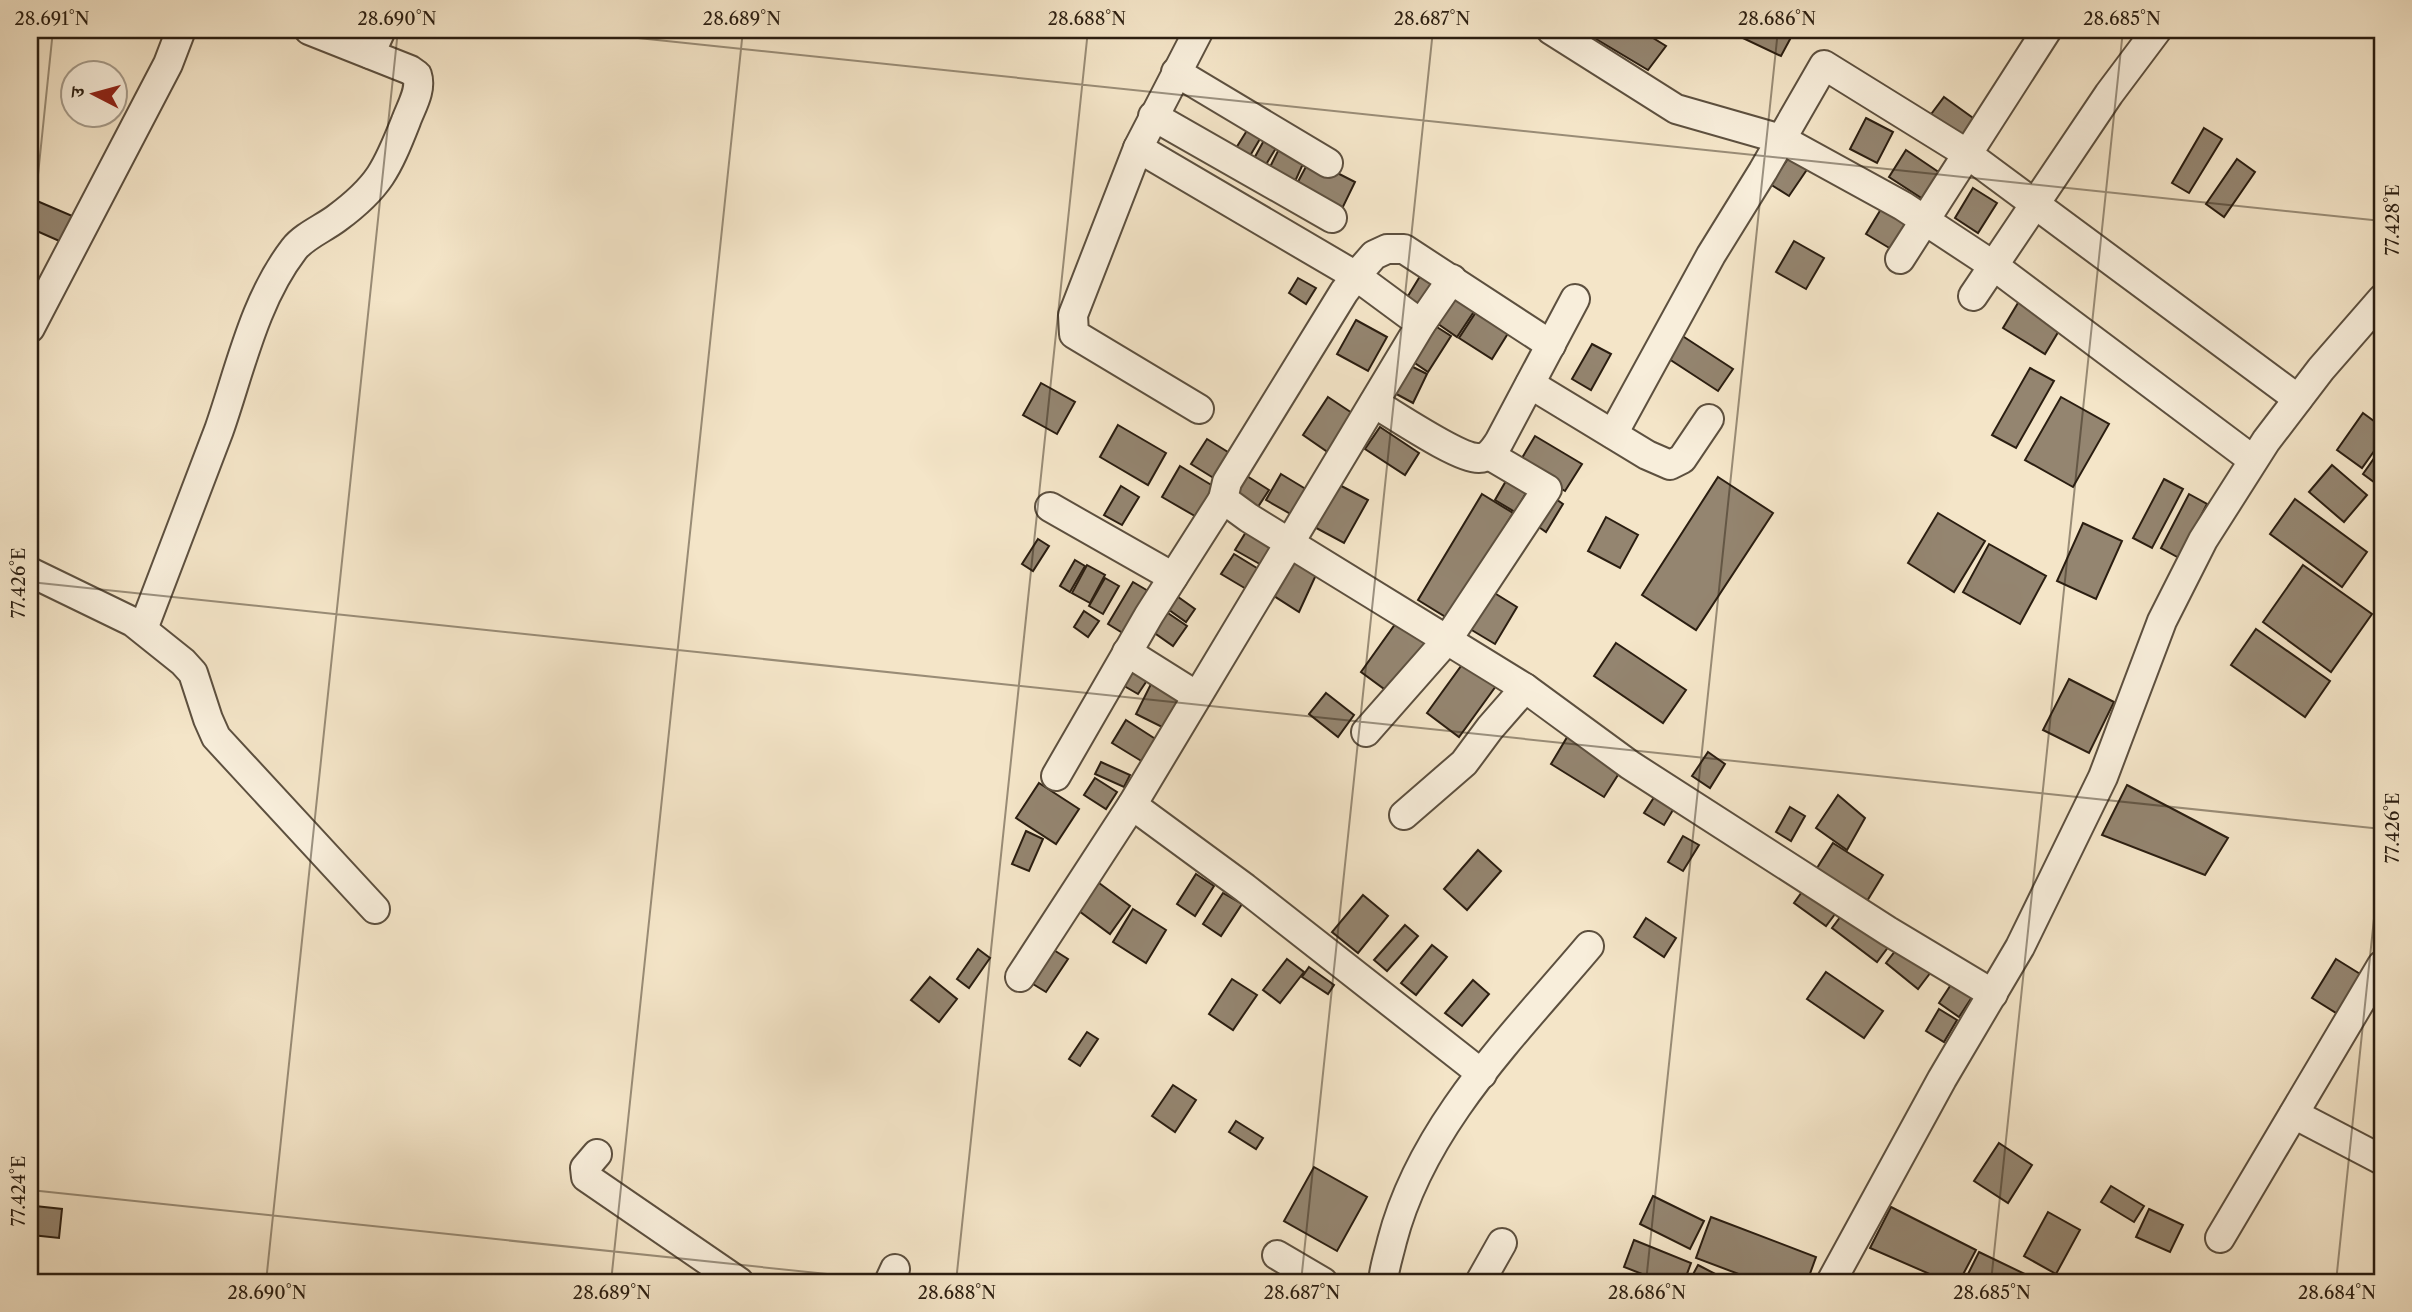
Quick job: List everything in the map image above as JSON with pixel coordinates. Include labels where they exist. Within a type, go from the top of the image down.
[{"type":"street","points":[[30,328],[167,64],[181,30]]},
{"type":"street","points":[[143,629],[219,428],[253,328],[283,264],[296,246],[337,219],[372,189],[383,174],[397,144],[419,88],[417,75],[375,42],[309,30]]},
{"type":"street","points":[[1199,30],[1138,148],[1073,315],[1074,334],[1199,409]]},
{"type":"street","points":[[1551,30],[1676,109],[1782,139],[1925,219],[1994,266],[2253,460]]},
{"type":"street","points":[[1900,260],[2047,30]]},
{"type":"street","points":[[1973,296],[2109,94],[2157,30]]},
{"type":"street","points":[[1612,434],[1711,255],[1824,65],[1966,153],[2298,399]]},
{"type":"street","points":[[1175,72],[1328,163]]},
{"type":"street","points":[[1153,116],[1332,218]]},
{"type":"street","points":[[1138,148],[1356,276],[1421,324]]},
{"type":"street","points":[[1056,776],[1127,652],[1223,499],[1227,482],[1356,276],[1374,255],[1387,249],[1404,249],[1551,345]]},
{"type":"street","points":[[1020,977],[1132,805],[1421,324],[1452,279]]},
{"type":"street","points":[[1374,403],[1463,454],[1481,459],[1489,455],[1499,442],[1575,299]]},
{"type":"street","points":[[1831,1282],[1942,1079],[2020,947],[2103,777],[2162,621],[2203,540],[2253,460],[2298,399],[2382,299]]},
{"type":"street","points":[[1530,384],[1647,455],[1670,465],[1682,460],[1709,419]]},
{"type":"street","points":[[1366,732],[1447,640],[1547,489],[1489,455]]},
{"type":"street","points":[[1223,499],[1249,518],[1525,688],[1630,765],[1888,931],[1993,994]]},
{"type":"street","points":[[1050,507],[1174,577]]},
{"type":"street","points":[[30,572],[133,622],[193,673],[208,719],[224,746],[375,909]]},
{"type":"street","points":[[1127,652],[1197,696]]},
{"type":"street","points":[[1404,815],[1464,763],[1525,688]]},
{"type":"street","points":[[1132,805],[1245,888],[1482,1074]]},
{"type":"street","points":[[1383,1282],[1395,1229],[1410,1189],[1441,1133],[1482,1074],[1589,946]]},
{"type":"street","points":[[2220,1238],[2382,965]]},
{"type":"street","points":[[2294,1114],[2382,1160]]},
{"type":"street","points":[[597,1154],[585,1168],[586,1177],[739,1282]]},
{"type":"street","points":[[1480,1282],[1502,1243]]},
{"type":"street","points":[[1277,1255],[1323,1282]]},
{"type":"building","points":[[1581,30],[1640,30],[1666,46],[1648,70]]},
{"type":"building","points":[[1726,30],[1795,30],[1781,56]]},
{"type":"building","points":[[1944,97],[1980,123],[1966,143],[1929,117]]},
{"type":"building","points":[[1866,118],[1893,132],[1877,163],[1850,149]]},
{"type":"building","points":[[1251,124],[1264,132],[1247,161],[1233,153]]},
{"type":"building","points":[[2204,128],[2222,139],[2189,193],[2172,183]]},
{"type":"building","points":[[1268,133],[1281,140],[1262,171],[1251,164]]},
{"type":"building","points":[[1283,141],[1308,153],[1292,188],[1266,175]]},
{"type":"building","points":[[1906,150],[1943,175],[1926,201],[1889,177]]},
{"type":"building","points":[[1790,156],[1808,168],[1789,196],[1770,184]]},
{"type":"building","points":[[1310,159],[1355,182],[1338,217],[1292,193]]},
{"type":"building","points":[[2237,159],[2255,172],[2224,217],[2206,204]]},
{"type":"building","points":[[1973,188],[1997,203],[1978,233],[1955,218]]},
{"type":"building","points":[[30,198],[77,218],[66,244],[30,228]]},
{"type":"building","points":[[1884,204],[1915,222],[1896,252],[1866,234]]},
{"type":"building","points":[[1794,241],[1824,258],[1806,289],[1776,272]]},
{"type":"building","points":[[1425,268],[1441,277],[1421,310],[1405,301]]},
{"type":"building","points":[[1298,278],[1316,288],[1306,304],[1289,293]]},
{"type":"building","points":[[1453,286],[1479,304],[1457,337],[1431,319]]},
{"type":"building","points":[[2021,298],[2063,324],[2045,354],[2003,328]]},
{"type":"building","points":[[1480,306],[1512,327],[1492,359],[1459,338]]},
{"type":"building","points":[[1356,320],[1387,337],[1368,371],[1337,354]]},
{"type":"building","points":[[1429,322],[1451,336],[1428,372],[1406,357]]},
{"type":"building","points":[[1681,335],[1733,369],[1718,391],[1666,357]]},
{"type":"building","points":[[1592,344],[1611,354],[1591,390],[1572,379]]},
{"type":"building","points":[[1403,362],[1427,374],[1413,403],[1389,390]]},
{"type":"building","points":[[2030,368],[2054,381],[2016,448],[1992,435]]},
{"type":"building","points":[[1041,383],[1075,402],[1057,434],[1023,415]]},
{"type":"building","points":[[1328,397],[1358,417],[1332,455],[1303,435]]},
{"type":"building","points":[[2061,397],[2109,424],[2073,487],[2025,460]]},
{"type":"building","points":[[2363,413],[2382,427],[2382,440],[2362,468],[2337,450]]},
{"type":"building","points":[[1118,425],[1166,453],[1148,485],[1100,457]]},
{"type":"building","points":[[1380,427],[1419,453],[1405,475],[1365,449]]},
{"type":"building","points":[[1535,436],[1582,464],[1565,491],[1519,463]]},
{"type":"building","points":[[1207,439],[1236,457],[1220,482],[1191,464]]},
{"type":"building","points":[[2382,447],[2382,488],[2363,474]]},
{"type":"building","points":[[2332,465],[2367,495],[2344,522],[2309,492]]},
{"type":"building","points":[[1180,466],[1218,489],[1200,519],[1162,497]]},
{"type":"building","points":[[1239,471],[1269,490],[1254,513],[1225,494]]},
{"type":"building","points":[[1281,474],[1309,491],[1294,516],[1266,500]]},
{"type":"building","points":[[1510,474],[1530,486],[1515,512],[1495,500]]},
{"type":"building","points":[[1718,477],[1773,513],[1696,630],[1642,595]]},
{"type":"building","points":[[2164,479],[2183,489],[2152,548],[2133,538]]},
{"type":"building","points":[[1330,480],[1368,500],[1344,543],[1307,523]]},
{"type":"building","points":[[1121,486],[1139,497],[1122,525],[1104,515]]},
{"type":"building","points":[[1482,494],[1513,513],[1449,619],[1418,600]]},
{"type":"building","points":[[2189,494],[2207,504],[2179,558],[2161,548]]},
{"type":"building","points":[[1553,497],[1563,504],[1546,532],[1536,525]]},
{"type":"building","points":[[2295,499],[2367,552],[2342,587],[2270,534]]},
{"type":"building","points":[[1938,513],[1985,541],[1954,592],[1908,563]]},
{"type":"building","points":[[1606,517],[1638,535],[1620,568],[1588,551]]},
{"type":"building","points":[[2083,523],[2122,541],[2096,599],[2057,581]]},
{"type":"building","points":[[1246,532],[1275,550],[1265,567],[1235,550]]},
{"type":"building","points":[[1038,539],[1049,546],[1033,571],[1022,564]]},
{"type":"building","points":[[1989,544],[2046,576],[2020,624],[1963,592]]},
{"type":"building","points":[[1294,546],[1321,564],[1299,612],[1266,591]]},
{"type":"building","points":[[1234,554],[1265,573],[1253,593],[1221,574]]},
{"type":"building","points":[[1075,560],[1085,566],[1070,592],[1060,586]]},
{"type":"building","points":[[1087,565],[1105,575],[1090,603],[1072,593]]},
{"type":"building","points":[[2303,565],[2372,614],[2331,672],[2263,622]]},
{"type":"building","points":[[1105,578],[1119,586],[1103,614],[1089,606]]},
{"type":"building","points":[[1133,582],[1155,595],[1131,638],[1108,624]]},
{"type":"building","points":[[1167,589],[1195,609],[1186,622],[1158,602]]},
{"type":"building","points":[[1488,589],[1517,607],[1495,644],[1465,626]]},
{"type":"building","points":[[1159,607],[1187,626],[1173,646],[1146,627]]},
{"type":"building","points":[[1084,611],[1099,621],[1088,637],[1074,627]]},
{"type":"building","points":[[1401,616],[1431,637],[1391,694],[1361,672]]},
{"type":"building","points":[[2256,629],[2330,681],[2305,717],[2231,665]]},
{"type":"building","points":[[1616,643],[1686,690],[1663,723],[1594,676]]},
{"type":"building","points":[[1464,662],[1496,686],[1459,737],[1427,713]]},
{"type":"building","points":[[1129,667],[1148,679],[1138,694],[1119,683]]},
{"type":"building","points":[[2069,679],[2114,702],[2089,753],[2043,730]]},
{"type":"building","points":[[1152,682],[1184,699],[1168,730],[1136,714]]},
{"type":"building","points":[[1326,693],[1354,715],[1338,737],[1309,714]]},
{"type":"building","points":[[1126,720],[1157,740],[1143,762],[1112,743]]},
{"type":"building","points":[[1569,734],[1623,767],[1604,797],[1551,764]]},
{"type":"building","points":[[1708,752],[1725,764],[1710,788],[1692,776]]},
{"type":"building","points":[[1101,762],[1130,775],[1124,787],[1095,774]]},
{"type":"building","points":[[1095,778],[1117,792],[1106,809],[1084,795]]},
{"type":"building","points":[[1039,783],[1079,809],[1056,844],[1016,818]]},
{"type":"building","points":[[2127,785],[2228,838],[2205,875],[2102,835]]},
{"type":"building","points":[[1660,788],[1679,800],[1664,825],[1644,813]]},
{"type":"building","points":[[1838,795],[1865,818],[1847,850],[1816,828]]},
{"type":"building","points":[[1790,807],[1805,816],[1791,841],[1776,832]]},
{"type":"building","points":[[1026,831],[1043,839],[1029,871],[1012,864]]},
{"type":"building","points":[[1683,836],[1699,845],[1683,871],[1668,862]]},
{"type":"building","points":[[1833,843],[1883,875],[1867,901],[1817,868]]},
{"type":"building","points":[[1478,850],[1501,871],[1467,910],[1444,889]]},
{"type":"building","points":[[1196,874],[1214,886],[1195,916],[1177,904]]},
{"type":"building","points":[[1095,880],[1130,906],[1110,934],[1075,908]]},
{"type":"building","points":[[1809,882],[1841,906],[1826,926],[1794,903]]},
{"type":"building","points":[[1223,893],[1242,904],[1221,936],[1203,924]]},
{"type":"building","points":[[1363,895],[1388,916],[1358,953],[1332,932]]},
{"type":"building","points":[[1847,908],[1892,942],[1877,962],[1832,928]]},
{"type":"building","points":[[1133,909],[1166,930],[1146,963],[1113,942]]},
{"type":"building","points":[[1646,918],[1676,938],[1664,957],[1634,937]]},
{"type":"building","points":[[1405,925],[1418,936],[1387,971],[1374,960]]},
{"type":"building","points":[[1902,942],[1934,968],[1918,989],[1886,963]]},
{"type":"building","points":[[1432,945],[1447,957],[1416,995],[1401,983]]},
{"type":"building","points":[[1049,947],[1068,959],[1046,992],[1028,981]]},
{"type":"building","points":[[978,949],[990,958],[969,988],[957,979]]},
{"type":"building","points":[[1287,959],[1304,972],[1280,1003],[1263,990]]},
{"type":"building","points":[[2336,959],[2365,977],[2341,1016],[2312,998]]},
{"type":"building","points":[[1309,967],[1334,985],[1328,994],[1302,977]]},
{"type":"building","points":[[1826,972],[1883,1011],[1864,1038],[1807,999]]},
{"type":"building","points":[[930,977],[957,999],[939,1022],[911,1000]]},
{"type":"building","points":[[1956,977],[1976,991],[1959,1017],[1939,1003]]},
{"type":"building","points":[[1232,979],[1257,995],[1233,1030],[1209,1014]]},
{"type":"building","points":[[1473,980],[1489,994],[1462,1026],[1445,1013]]},
{"type":"building","points":[[1939,1009],[1957,1020],[1944,1042],[1926,1031]]},
{"type":"building","points":[[1087,1032],[1098,1039],[1080,1066],[1069,1059]]},
{"type":"building","points":[[1173,1085],[1196,1100],[1175,1132],[1152,1116]]},
{"type":"building","points":[[1236,1121],[1263,1138],[1256,1149],[1229,1132]]},
{"type":"building","points":[[1999,1143],[2032,1165],[2008,1203],[1974,1181]]},
{"type":"building","points":[[1314,1167],[1367,1197],[1337,1251],[1284,1221]]},
{"type":"building","points":[[2111,1186],[2144,1206],[2134,1222],[2101,1202]]},
{"type":"building","points":[[1653,1196],[1704,1221],[1690,1249],[1640,1224]]},
{"type":"building","points":[[35,1206],[62,1209],[59,1238],[32,1235]]},
{"type":"building","points":[[1891,1207],[1976,1250],[1959,1282],[1948,1282],[1870,1248]]},
{"type":"building","points":[[2149,1209],[2183,1225],[2170,1252],[2136,1237]]},
{"type":"building","points":[[2048,1212],[2080,1230],[2056,1274],[2024,1256]]},
{"type":"building","points":[[1711,1217],[1816,1257],[1807,1282],[1760,1282],[1696,1258]]},
{"type":"building","points":[[1634,1240],[1691,1263],[1684,1282],[1663,1282],[1624,1267]]},
{"type":"building","points":[[1979,1252],[2029,1276],[2026,1282],[1964,1282]]},
{"type":"building","points":[[1698,1265],[1727,1280],[1726,1282],[1689,1282]]}]
